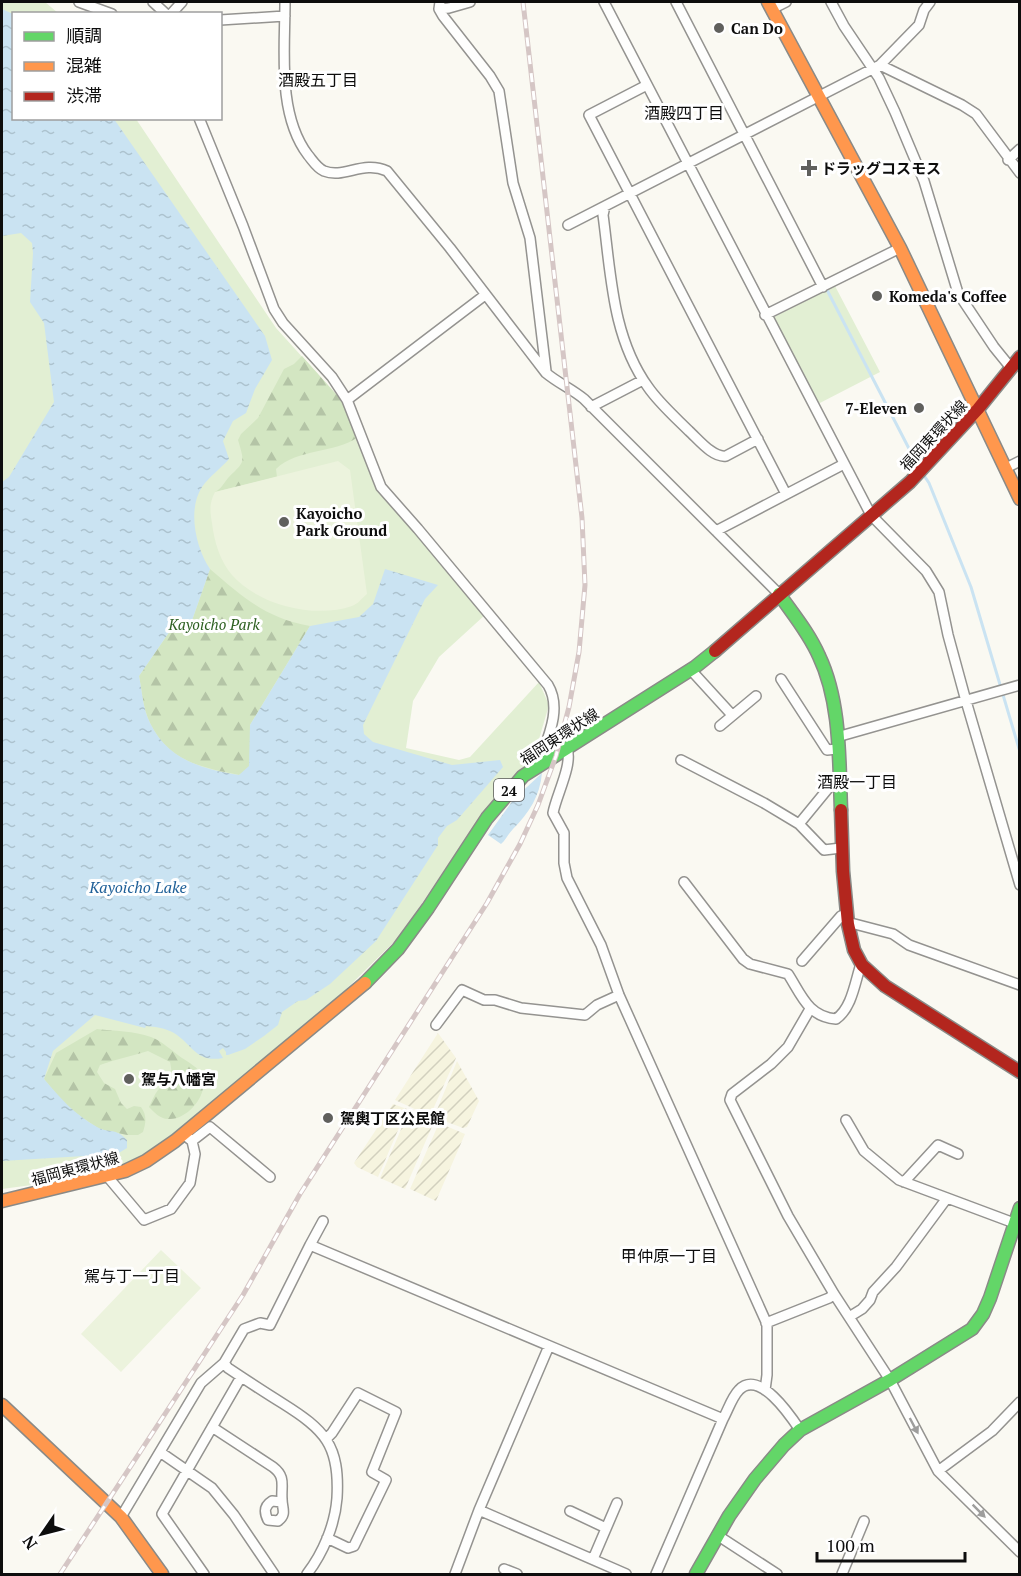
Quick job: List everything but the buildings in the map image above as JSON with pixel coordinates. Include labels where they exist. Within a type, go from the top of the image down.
[{"type":"street","points":[[79,2],[106,12]]},
{"type":"street","points":[[285,2],[288,111],[293,131],[319,168],[336,173],[376,166],[387,171],[546,373],[572,389],[591,406],[779,594],[817,653],[826,674],[837,743],[841,848],[847,918],[855,953],[861,964],[882,984],[1020,1072]]},
{"type":"street","points":[[440,5],[450,8],[470,2]]},
{"type":"street","points":[[604,2],[871,515],[926,571],[939,592],[966,701],[1020,885]]},
{"type":"street","points":[[676,2],[822,287]]},
{"type":"street","points":[[786,2],[770,5],[900,248],[1020,499]]},
{"type":"street","points":[[831,2],[844,26],[876,67],[924,181],[958,293],[1011,368]]},
{"type":"street","points":[[568,225],[876,67],[919,25],[924,10],[930,2]]},
{"type":"street","points":[[440,5],[499,91],[513,183],[530,237],[546,373]]},
{"type":"street","points":[[222,20],[285,16]]},
{"type":"street","points":[[876,67],[962,105],[976,114],[1008,160],[1020,173]]},
{"type":"street","points":[[647,85],[588,115],[786,494]]},
{"type":"street","points":[[200,120],[274,309],[283,323],[332,377],[347,400],[381,487],[554,694],[554,716],[538,767]]},
{"type":"street","points":[[1008,160],[1020,150]]},
{"type":"street","points":[[605,206],[603,214],[616,316],[632,361],[643,380],[650,390],[715,454],[726,456],[758,440]]},
{"type":"street","points":[[765,315],[900,248]]},
{"type":"street","points":[[347,400],[485,295]]},
{"type":"street","name":"福岡東環状線","points":[[2,1201],[125,1172],[188,1138],[374,976],[398,949],[487,818],[511,788],[538,767],[690,669],[732,637],[910,482],[978,409],[1020,357]]},
{"type":"street","points":[[591,406],[643,380]]},
{"type":"street","points":[[1006,468],[1020,461]]},
{"type":"street","points":[[716,531],[844,464]]},
{"type":"street","points":[[690,669],[732,715]]},
{"type":"street","points":[[781,680],[826,750],[837,743],[1020,685]]},
{"type":"street","points":[[720,726],[756,696]]},
{"type":"street","points":[[567,749],[569,754],[566,770],[554,813],[564,833],[564,863],[567,878],[601,945],[619,995],[766,1323],[765,1390]]},
{"type":"street","points":[[681,760],[800,824],[824,850],[841,848]]},
{"type":"street","points":[[800,824],[831,785],[838,784]]},
{"type":"street","points":[[684,882],[743,959],[750,964],[788,974],[810,1009],[818,1015],[836,1019],[842,1015],[848,1006],[861,964]]},
{"type":"street","points":[[802,961],[841,916],[893,934],[909,945],[1020,985]]},
{"type":"street","points":[[436,1026],[462,990],[484,1000],[495,1000],[521,1008],[585,1015],[597,1005],[619,995]]},
{"type":"street","points":[[810,1009],[788,1047],[771,1064],[732,1094],[730,1100],[788,1216],[834,1294],[890,1380],[938,1471],[1020,1552]]},
{"type":"street","points":[[846,1120],[864,1151],[899,1180],[1014,1223]]},
{"type":"street","points":[[107,1176],[144,1220],[171,1209],[189,1183],[195,1154],[188,1138],[210,1127],[270,1177]]},
{"type":"street","points":[[904,1182],[938,1144],[958,1154]]},
{"type":"street","points":[[849,1317],[862,1309],[870,1300],[873,1292],[896,1267],[947,1198]]},
{"type":"street","points":[[696,1575],[717,1535],[779,1448],[800,1430],[890,1380],[972,1329],[983,1314],[990,1298],[1020,1208]]},
{"type":"street","points":[[121,1517],[201,1383],[224,1363],[244,1329],[260,1323],[270,1325],[323,1221]]},
{"type":"street","points":[[310,1245],[723,1419]]},
{"type":"street","points":[[766,1323],[834,1294]]},
{"type":"street","points":[[455,1575],[479,1510],[549,1346]]},
{"type":"street","points":[[224,1363],[241,1377],[309,1420],[326,1439],[335,1458],[338,1478],[336,1503],[327,1538],[307,1575]]},
{"type":"street","points":[[204,1575],[162,1514],[241,1377]]},
{"type":"street","points":[[656,1575],[737,1391],[744,1386],[752,1385],[765,1390],[787,1411],[800,1430]]},
{"type":"street","points":[[326,1439],[358,1393],[396,1412],[372,1472],[386,1480],[354,1546],[348,1548],[327,1538]]},
{"type":"street","points":[[938,1471],[992,1431],[1020,1402]]},
{"type":"street","points":[[2,1405],[121,1517],[162,1575]]},
{"type":"street","points":[[212,1427],[277,1470],[283,1484],[282,1502]]},
{"type":"street","points":[[160,1452],[212,1488],[224,1501],[274,1575]]},
{"type":"street","points":[[593,1559],[617,1503]]},
{"type":"street","points":[[479,1510],[626,1575]]},
{"type":"street","points":[[570,1511],[606,1528]]},
{"type":"street","points":[[842,1575],[864,1521]]},
{"type":"street","points":[[717,1535],[777,1575]]},
{"type":"street","points":[[504,1569],[517,1575]]},
{"type":"shaded area","points":[[438,1033],[456,1058],[430,1116],[395,1100]]},
{"type":"shaded area","points":[[457,1061],[479,1101],[467,1127],[463,1128],[434,1117]]},
{"type":"shaded area","points":[[393,1104],[407,1109],[378,1177],[357,1167],[354,1163]]},
{"type":"shaded area","points":[[409,1111],[434,1122],[405,1189],[380,1178]]},
{"type":"shaded area","points":[[439,1123],[465,1134],[436,1201],[410,1189]]},
{"type":"green space","name":"Kayoicho Lake","points":[[2,2],[45,2],[57,12],[12,12],[12,120],[137,120],[276,328],[344,403],[379,488],[486,614],[439,657],[413,701],[406,748],[459,760],[470,757],[539,682],[549,705],[532,763],[484,812],[399,937],[330,1005],[174,1136],[126,1165],[84,1178],[2,1189]]},
{"type":"green space","points":[[835,286],[880,372],[816,405],[772,318]]},
{"type":"green space","points":[[302,356],[344,403],[358,437],[338,446],[305,454],[285,462],[276,469],[277,477],[215,492],[242,462],[238,440],[241,434],[258,418],[284,369],[294,364]]},
{"type":"green space","name":"Kayoicho Park Ground","points":[[338,461],[350,470],[367,594],[352,606],[337,610],[305,610],[272,601],[243,585],[228,569],[216,544],[210,511],[215,492]]},
{"type":"green space","name":"Kayoicho Park","points":[[210,569],[244,597],[267,612],[310,626],[250,725],[250,767],[239,775],[187,761],[167,746],[158,736],[148,718],[139,676],[172,628],[189,629]]},
{"type":"green space","points":[[97,1029],[131,1032],[151,1037],[193,1065],[201,1072],[204,1082],[200,1098],[195,1105],[182,1116],[168,1119],[160,1117],[149,1107],[172,1073],[170,1062],[148,1051],[100,1065],[97,1072],[104,1083],[115,1089],[121,1103],[127,1109],[134,1106],[141,1107],[145,1119],[143,1132],[138,1135],[127,1135],[99,1129],[67,1107],[44,1079],[56,1053]]},
{"type":"green space","points":[[161,1250],[201,1288],[121,1372],[81,1334]]},
{"type":"water","name":"Kayoicho Lake","points":[[2,9],[12,14],[12,120],[115,120],[265,336],[272,360],[255,389],[246,413],[233,421],[223,441],[229,459],[205,483],[197,496],[195,529],[201,551],[210,569],[189,629],[172,628],[139,676],[150,723],[166,746],[187,761],[199,766],[239,775],[249,766],[250,725],[310,626],[359,617],[373,604],[385,569],[438,585],[425,599],[363,725],[364,734],[373,742],[452,765],[500,760],[503,767],[457,820],[447,826],[438,838],[438,845],[376,941],[330,984],[282,1012],[278,1025],[245,1049],[226,1055],[223,1048],[219,1051],[223,1058],[207,1058],[195,1052],[174,1033],[167,1030],[146,1026],[145,1028],[95,1015],[53,1051],[44,1079],[75,1112],[97,1127],[116,1132],[127,1140],[127,1148],[117,1154],[2,1161],[2,482],[9,477],[54,402],[44,323],[30,302],[32,243],[21,233],[2,236]]},
{"type":"water","points":[[542,773],[533,804],[504,841],[501,844],[488,835],[513,800]]},
{"type":"waterway","points":[[826,288],[918,466]]},
{"type":"waterway","points":[[923,474],[929,483],[971,587],[1020,752]]},
{"type":"railway","points":[[60,1574],[243,1295],[300,1194],[487,903],[520,844],[538,805],[556,756],[569,707],[579,652],[585,585],[582,518],[523,2]]},
{"type":"traffic: fast","points":[[779,594],[810,639],[826,674],[838,732],[841,810]]},
{"type":"traffic: fast","points":[[365,983],[398,949],[487,818],[523,776],[695,667],[715,651]]},
{"type":"traffic: fast","points":[[696,1574],[729,1516],[755,1479],[800,1430],[890,1380],[972,1329],[983,1314],[990,1298],[1020,1208]]},
{"type":"traffic: slow","points":[[768,2],[900,248],[1020,499]]},
{"type":"traffic: slow","points":[[2,1201],[125,1171],[146,1161],[175,1141],[365,983]]},
{"type":"traffic: slow","points":[[2,1405],[121,1517],[162,1574]]},
{"type":"traffic: jam","points":[[715,651],[910,482],[978,409],[1020,357]]},
{"type":"traffic: jam","points":[[841,810],[848,924],[854,950],[862,965],[885,986],[1020,1072]]},
{"type":"place","name":"Can Do","points":[[719,28]]},
{"type":"place","name":"ドラッグコスモス","points":[[809,168]]},
{"type":"place","name":"Komeda's Coffee","points":[[877,296]]},
{"type":"place","name":"7-Eleven","points":[[919,408]]},
{"type":"place","name":"Kayoicho Park Ground","points":[[284,522]]},
{"type":"place","name":"駕与八幡宮","points":[[129,1079]]},
{"type":"place","name":"駕輿丁区公民館","points":[[328,1118]]},
{"type":"district","name":"酒殿五丁目","points":[[318,80]]},
{"type":"district","name":"酒殿四丁目","points":[[684,113]]},
{"type":"district","name":"酒殿一丁目","points":[[857,782]]},
{"type":"district","name":"甲仲原一丁目","points":[[669,1256]]},
{"type":"district","name":"駕与丁一丁目","points":[[132,1276]]}]
